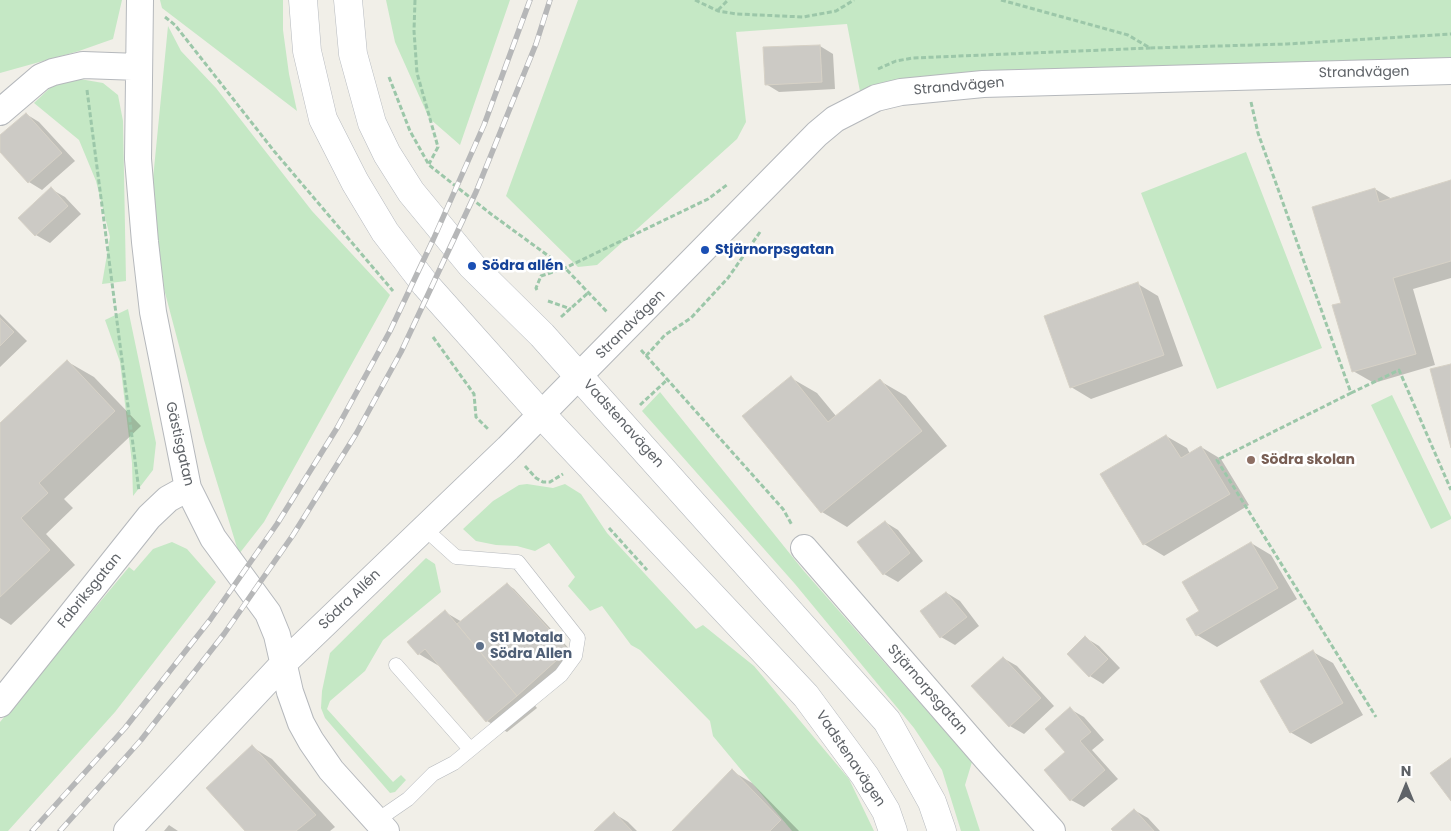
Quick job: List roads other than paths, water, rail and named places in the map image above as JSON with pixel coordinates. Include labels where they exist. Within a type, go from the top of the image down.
[{"type":"main road","name":"Vadstenavägen","points":[[303,0],[307,51],[316,94],[324,119],[355,182],[386,232],[425,284],[542,414],[806,696],[865,776],[886,811],[894,831]]},
{"type":"main road","name":"Vadstenavägen","points":[[348,0],[353,54],[360,86],[372,123],[387,154],[411,192],[472,266],[542,335],[580,376],[887,721],[932,802],[942,831]]},
{"type":"street","name":"Gästisgatan","points":[[140,0],[138,159],[146,250],[155,321],[188,488],[213,538],[268,614],[277,636],[298,715],[311,742],[331,770],[381,826]]},
{"type":"street","points":[[0,112],[41,77],[66,68],[83,65],[139,67]]},
{"type":"street","name":"Strandvägen","points":[[580,376],[817,134],[835,119],[876,98],[901,92],[983,84],[1451,71]]},
{"type":"street","name":"Södra Allén","points":[[127,831],[284,663],[425,529],[580,376]]},
{"type":"street","name":"Fabriksgatan","points":[[0,704],[149,517],[168,499],[188,488]]},
{"type":"street","name":"Stjärnorpsgatan","points":[[804,548],[1052,831]]},
{"type":"lane","points":[[381,826],[433,774],[454,763],[561,675],[576,656],[578,638],[518,562],[456,558],[425,529]]},
{"type":"lane","points":[[396,665],[470,749]]},
{"type":"railway","points":[[32,831],[125,728],[210,620],[277,524],[337,428],[390,331],[433,240],[484,125],[530,0]]},
{"type":"railway","points":[[60,831],[141,740],[224,634],[293,535],[356,434],[401,352],[476,192],[536,44],[550,0]]},
{"type":"place","name":"Stjärnorpsgatan","points":[[705,250]]},
{"type":"place","name":"Södra allén","points":[[472,266]]},
{"type":"place","name":"Södra skolan","points":[[1251,460]]},
{"type":"place","name":"St1 Motala Södra Allen","points":[[480,646]]}]
